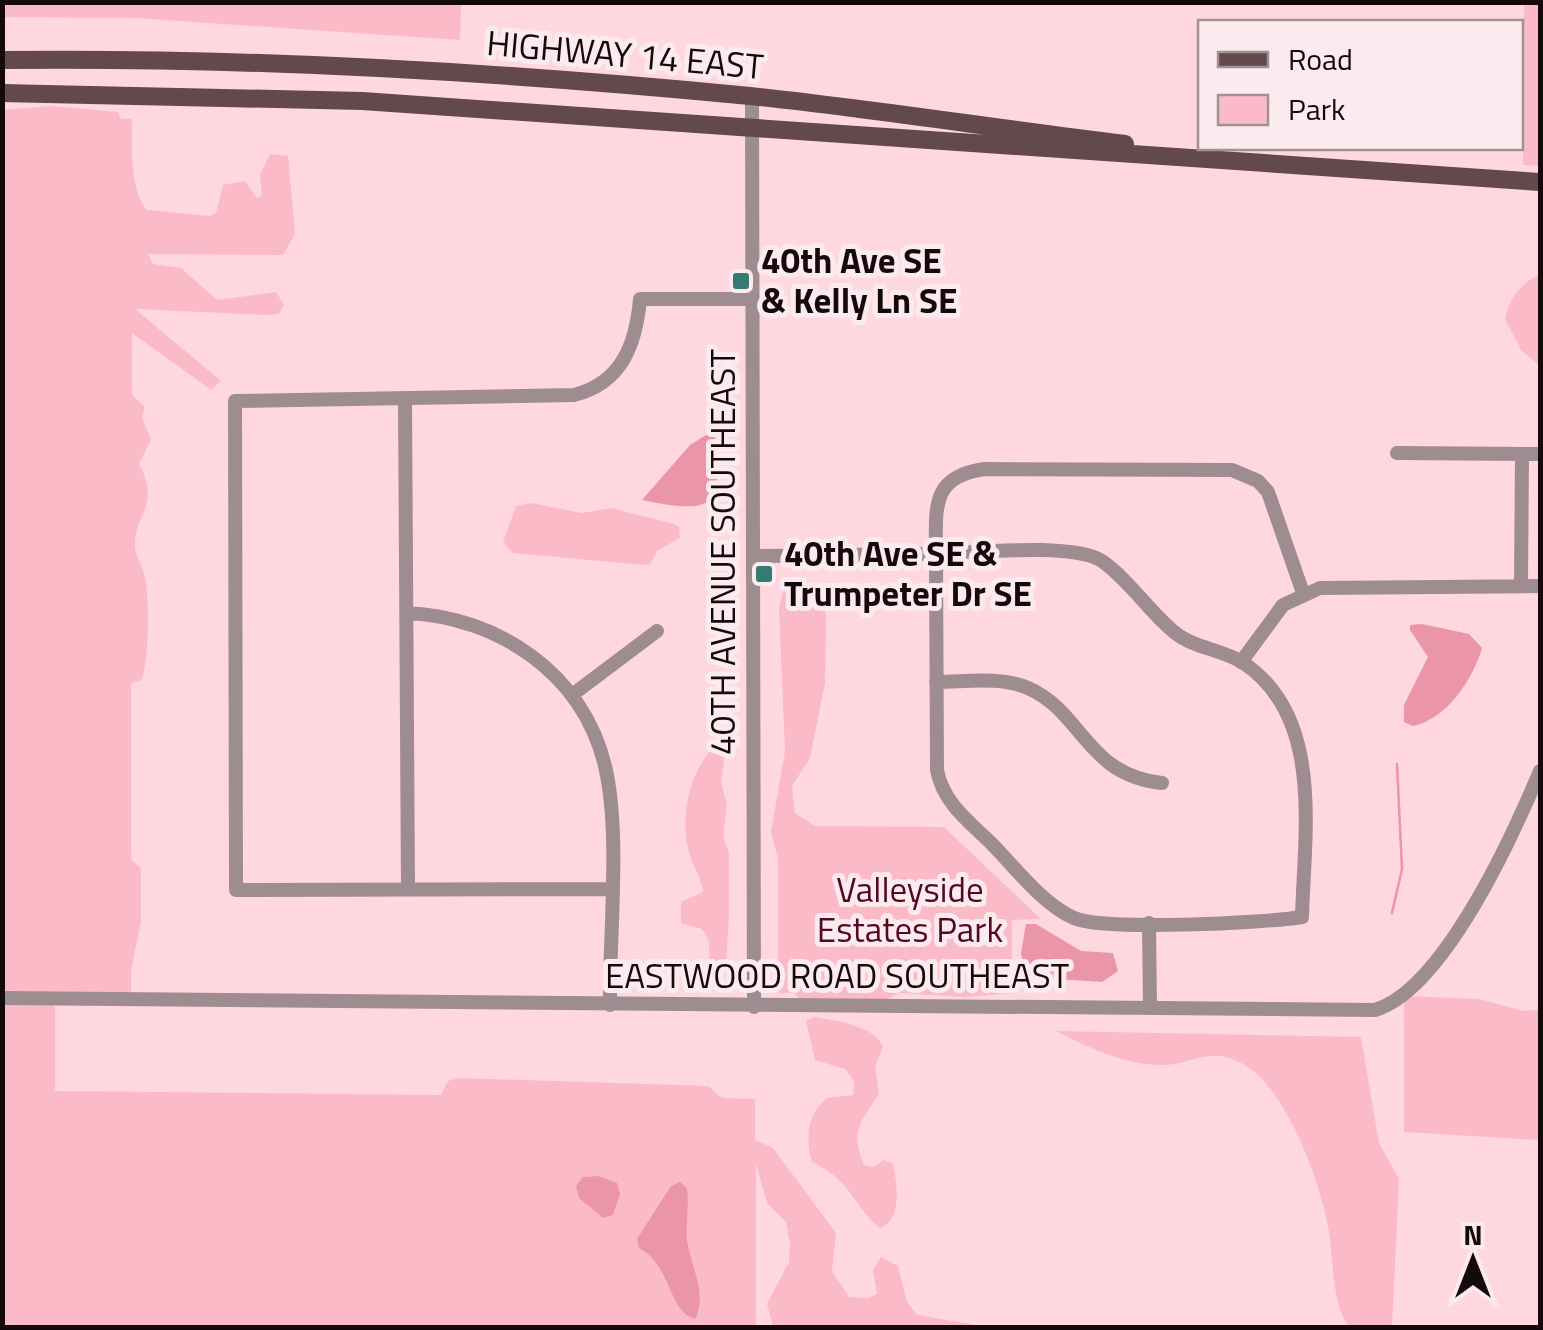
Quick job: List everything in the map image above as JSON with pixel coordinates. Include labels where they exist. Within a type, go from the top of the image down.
[{"type":"main road","name":"HIGHWAY 14 EAST","points":[[2,60],[293,64],[752,96],[1239,162]]},
{"type":"main road","name":"HIGHWAY 14 EAST","points":[[2,92],[309,98],[1540,182]]},
{"type":"street","name":"40TH AVENUE SOUTHEAST","points":[[752,96],[754,1007]]},
{"type":"street","points":[[610,889],[236,890],[235,401],[405,400],[585,392],[608,379],[626,357],[636,334],[640,299],[752,299]]},
{"type":"street","points":[[405,400],[408,890]]},
{"type":"street","points":[[1397,453],[1540,454]]},
{"type":"street","points":[[1520,585],[1522,454]]},
{"type":"street","points":[[753,556],[936,554],[1092,556],[1174,632],[1241,662],[1281,703],[1298,746],[1305,790],[1302,917],[1268,922],[1086,922],[1070,917],[952,804],[937,770],[936,554],[938,500],[952,478],[966,472],[1232,470],[1268,492],[1303,593]]},
{"type":"street","points":[[1241,662],[1272,617],[1303,593],[1340,585],[1540,586]]},
{"type":"street","points":[[407,614],[459,620],[498,634],[531,654],[572,695],[592,731],[604,764],[610,1005]]},
{"type":"street","points":[[572,695],[657,630]]},
{"type":"street","points":[[936,682],[1000,681],[1033,690],[1115,770],[1132,780],[1162,783]]},
{"type":"street","name":"EASTWOOD ROAD SOUTHEAST","points":[[2,998],[1375,1010],[1390,1003],[1449,945],[1506,848],[1540,772]]},
{"type":"street","points":[[1149,923],[1150,1008]]},
{"type":"green space","points":[[3,2],[461,3],[460,40],[136,18],[3,17]]},
{"type":"green space","points":[[1524,3],[1540,3],[1540,166],[1523,165]]},
{"type":"green space","points":[[50,106],[118,112],[121,119],[132,119],[134,179],[147,210],[210,216],[216,213],[223,185],[245,181],[257,198],[262,195],[260,175],[270,154],[288,156],[295,234],[283,255],[148,254],[153,264],[181,268],[217,300],[276,292],[284,305],[279,314],[270,315],[135,309],[221,381],[211,390],[132,333],[132,395],[145,407],[142,418],[151,439],[139,464],[148,490],[135,547],[147,589],[147,643],[142,680],[131,683],[131,859],[141,869],[141,922],[131,970],[131,1000],[55,998],[55,1091],[441,1095],[448,1081],[459,1078],[708,1086],[722,1098],[755,1099],[755,1140],[773,1148],[836,1233],[832,1271],[849,1297],[868,1298],[877,1294],[873,1270],[881,1257],[898,1266],[907,1302],[917,1315],[987,1327],[773,1327],[767,1304],[789,1262],[790,1244],[786,1222],[767,1203],[756,1164],[756,1327],[3,1327],[2,110]]},
{"type":"green space","points":[[1540,274],[1540,366],[1521,350],[1505,319],[1517,292]]},
{"type":"green space","points":[[531,503],[582,513],[611,508],[674,524],[679,527],[680,538],[658,550],[650,564],[644,565],[513,553],[503,542],[516,506]]},
{"type":"green space","name":"Valleyside Estates Park","points":[[794,586],[810,586],[822,594],[826,614],[825,683],[810,758],[792,786],[795,813],[815,826],[944,827],[1041,919],[1012,920],[1012,993],[965,997],[899,993],[880,1003],[801,1000],[794,993],[778,993],[778,859],[771,832],[785,751],[779,609],[783,592]]},
{"type":"green space","points":[[726,744],[721,783],[727,804],[723,836],[729,853],[729,915],[726,966],[717,977],[710,972],[709,942],[702,929],[681,923],[681,902],[703,892],[686,834],[689,793],[706,756],[715,745]]},
{"type":"green space","points":[[1404,996],[1478,999],[1524,1011],[1540,1009],[1540,1140],[1404,1132]]},
{"type":"green space","points":[[814,1017],[863,1029],[883,1047],[875,1066],[879,1094],[858,1134],[864,1165],[874,1167],[884,1160],[893,1164],[895,1210],[887,1224],[879,1228],[836,1177],[812,1162],[808,1135],[815,1112],[827,1098],[853,1095],[854,1081],[845,1069],[815,1060],[806,1021]]},
{"type":"green space","points":[[1056,1031],[1361,1037],[1379,1143],[1399,1179],[1392,1327],[1349,1327],[1343,1317],[1319,1190],[1288,1116],[1260,1077],[1245,1065],[1220,1056],[1169,1065],[1130,1061]]},
{"type":"shaded area","points":[[714,430],[717,475],[710,499],[701,505],[687,506],[642,500],[690,445]]},
{"type":"shaded area","points":[[1410,625],[1469,634],[1482,648],[1457,696],[1437,715],[1413,726],[1404,722],[1404,705],[1428,657]]},
{"type":"shaded area","points":[[1026,924],[1036,924],[1081,951],[1113,953],[1118,971],[1102,982],[1027,977],[1021,953]]},
{"type":"shaded area","points":[[598,1176],[617,1183],[620,1194],[613,1215],[603,1218],[579,1198],[576,1186],[583,1177]]},
{"type":"shaded area","points":[[680,1182],[687,1188],[687,1239],[700,1301],[695,1319],[679,1307],[658,1265],[639,1248],[637,1239],[671,1186]]},
{"type":"waterway","points":[[1392,913],[1402,869],[1397,764]]},
{"type":"place","name":"40th Ave SE & Kelly Ln SE","points":[[741,281]]},
{"type":"place","name":"40th Ave SE & Trumpeter Dr SE","points":[[764,574]]}]
